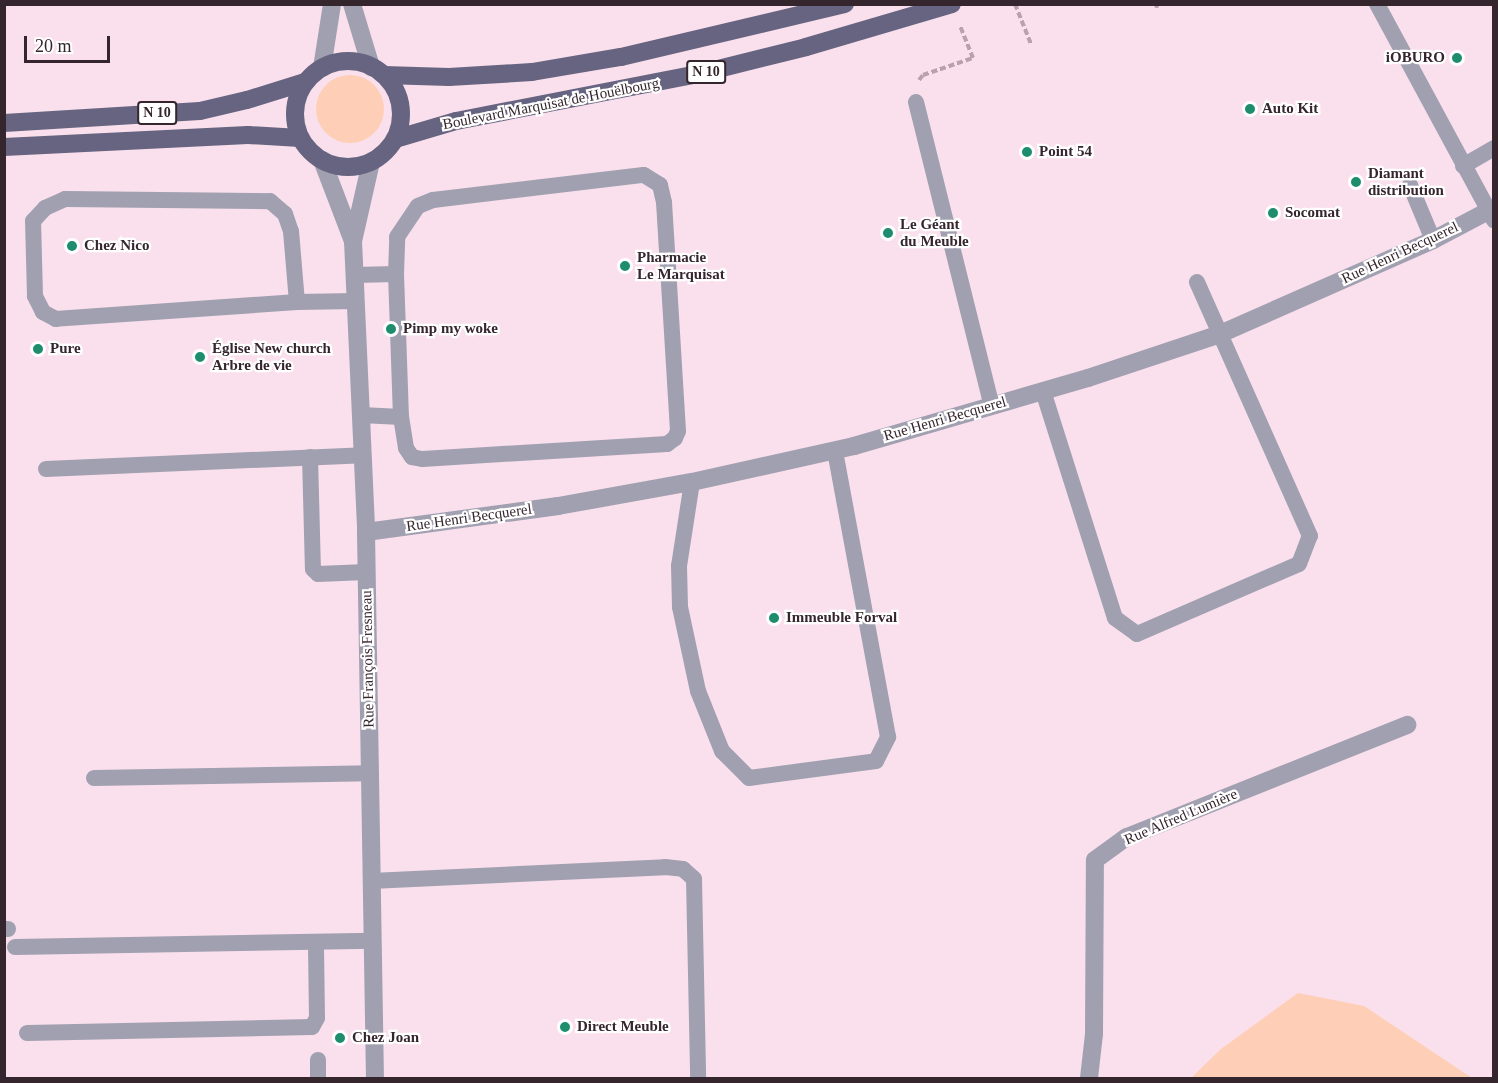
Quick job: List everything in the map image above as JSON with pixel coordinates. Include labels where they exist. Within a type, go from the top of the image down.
[{"type":"main road","name":"N 10","points":[[378,71],[449,77],[532,72],[621,57],[845,4]]},
{"type":"main road","name":"Boulevard Marquisat de Houëlbourg","points":[[394,139],[456,121],[698,74],[806,47],[952,4]]},
{"type":"main road","points":[[338,62],[355,62],[378,71],[394,89],[400,105],[400,122],[394,139],[384,152],[371,162],[355,166],[338,166],[322,160],[309,151],[300,138],[295,109],[298,95],[305,82],[322,68],[338,62]]},
{"type":"main road","name":"N 10","points":[[4,123],[200,111],[241,102],[305,82]]},
{"type":"main road","name":"N 10","points":[[4,147],[248,135],[300,138]]},
{"type":"street","points":[[322,68],[332,4]]},
{"type":"street","points":[[352,4],[378,71]]},
{"type":"street","name":"Rue François Fresneau","points":[[322,160],[352,241]]},
{"type":"street","name":"Rue François Fresneau","points":[[371,162],[352,241],[366,532],[375,1078]]},
{"type":"street","name":"Rue Henri Becquerel","points":[[366,532],[558,506],[692,482],[835,450],[992,406],[1220,334],[1492,213]]},
{"type":"street","name":"Rue Alfred Lumière","points":[[1089,1078],[1094,1034],[1095,860],[1127,837],[1407,725]]},
{"type":"lane","points":[[1377,4],[1463,165],[1492,213]]},
{"type":"lane","points":[[916,102],[992,406]]},
{"type":"lane","points":[[1463,165],[1494,148]]},
{"type":"lane","points":[[644,175],[660,184],[664,202],[678,431],[675,438],[667,444],[422,459],[412,457],[406,448],[401,417],[396,274],[398,237],[418,206],[433,200],[644,175]]},
{"type":"lane","points":[[1410,185],[1433,240]]},
{"type":"lane","points":[[297,302],[291,231],[285,214],[270,201],[65,199],[45,208],[33,222],[35,296],[43,312],[56,319],[297,302],[356,301]]},
{"type":"lane","points":[[354,275],[396,274]]},
{"type":"lane","points":[[1042,391],[1115,618],[1137,634],[1299,564],[1310,536],[1197,282]]},
{"type":"lane","points":[[361,415],[401,417]]},
{"type":"lane","points":[[692,482],[679,566],[680,607],[699,691],[722,751],[749,778],[876,761],[888,737],[835,450]]},
{"type":"lane","points":[[46,468],[363,455]]},
{"type":"lane","points":[[310,457],[313,569],[318,574],[366,572]]},
{"type":"lane","points":[[94,778],[370,773]]},
{"type":"lane","points":[[371,881],[665,867],[683,869],[694,879],[698,1078]]},
{"type":"lane","points":[[15,947],[373,941]]},
{"type":"lane","points":[[27,1033],[312,1027],[318,1018],[316,943]]},
{"type":"lane","points":[[318,1060],[318,1078]]},
{"type":"path","points":[[916,102],[916,85],[923,75],[973,58],[952,4]]},
{"type":"path","points":[[1015,4],[1031,44]]},
{"type":"shaded area","points":[[343,75],[357,75],[369,80],[379,90],[384,109],[379,128],[369,138],[357,143],[343,143],[331,138],[321,128],[316,116],[316,102],[321,90],[331,80]]},
{"type":"shaded area","points":[[1298,993],[1364,1006],[1472,1078],[1191,1078],[1221,1049]]},
{"type":"place","name":"iOBURO","points":[[1457,58]]},
{"type":"place","name":"Auto Kit","points":[[1250,109]]},
{"type":"place","name":"Point 54","points":[[1027,152]]},
{"type":"place","name":"Diamant distribution","points":[[1356,182]]},
{"type":"place","name":"Socomat","points":[[1273,213]]},
{"type":"place","name":"Le Géant du Meuble","points":[[888,233]]},
{"type":"place","name":"Chez Nico","points":[[72,246]]},
{"type":"place","name":"Pharmacie Le Marquisat","points":[[625,266]]},
{"type":"place","name":"Pimp my woke","points":[[391,329]]},
{"type":"place","name":"Pure","points":[[38,349]]},
{"type":"place","name":"Église New church Arbre de vie","points":[[200,357]]},
{"type":"place","name":"Immeuble Forval","points":[[774,618]]},
{"type":"place","name":"Direct Meuble","points":[[565,1027]]},
{"type":"place","name":"Chez Joan","points":[[340,1038]]}]
